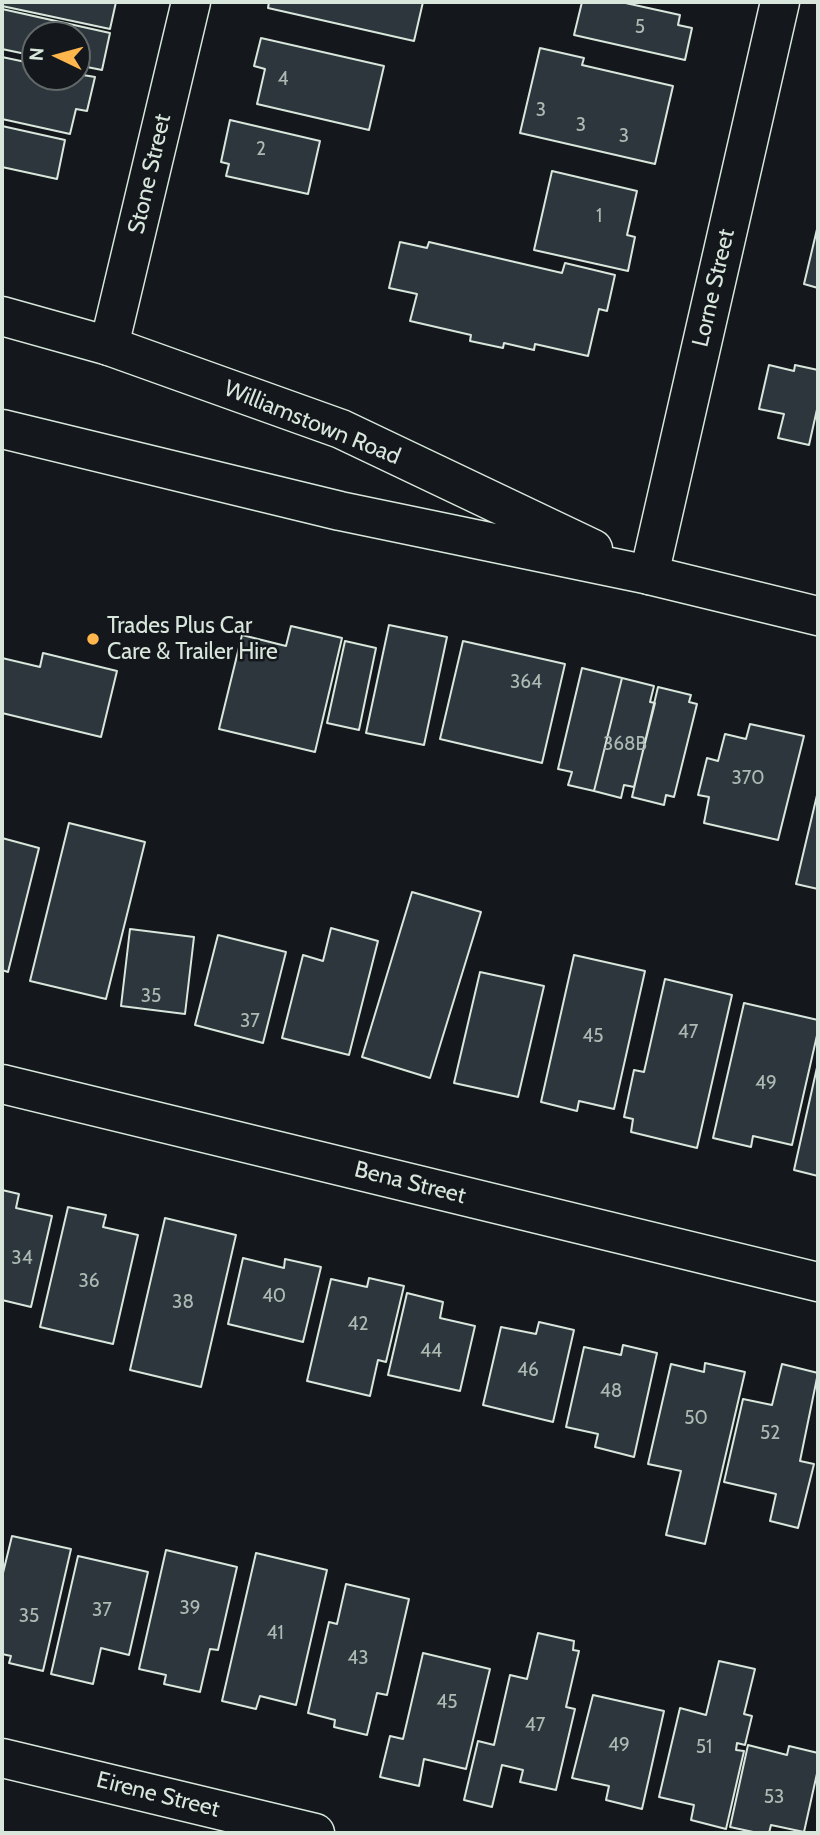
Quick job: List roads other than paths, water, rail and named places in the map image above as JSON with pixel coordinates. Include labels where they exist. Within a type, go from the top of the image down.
[{"type":"street","name":"Stone Street","points":[[109,346],[191,2]]},
{"type":"street","name":"Lorne Street","points":[[649,575],[780,2]]},
{"type":"street","name":"Williamstown Road","points":[[2,316],[109,346],[341,429],[649,575]]},
{"type":"street","name":"Williamstown Road","points":[[2,429],[341,511],[649,575],[818,616]]},
{"type":"street","name":"Bena Street","points":[[2,1084],[818,1282]]},
{"type":"street","name":"Eirene Street","points":[[2,1758],[315,1833]]},
{"type":"place","name":"Trades Plus Car Care & Trailer Hire","points":[[93,639]]}]
